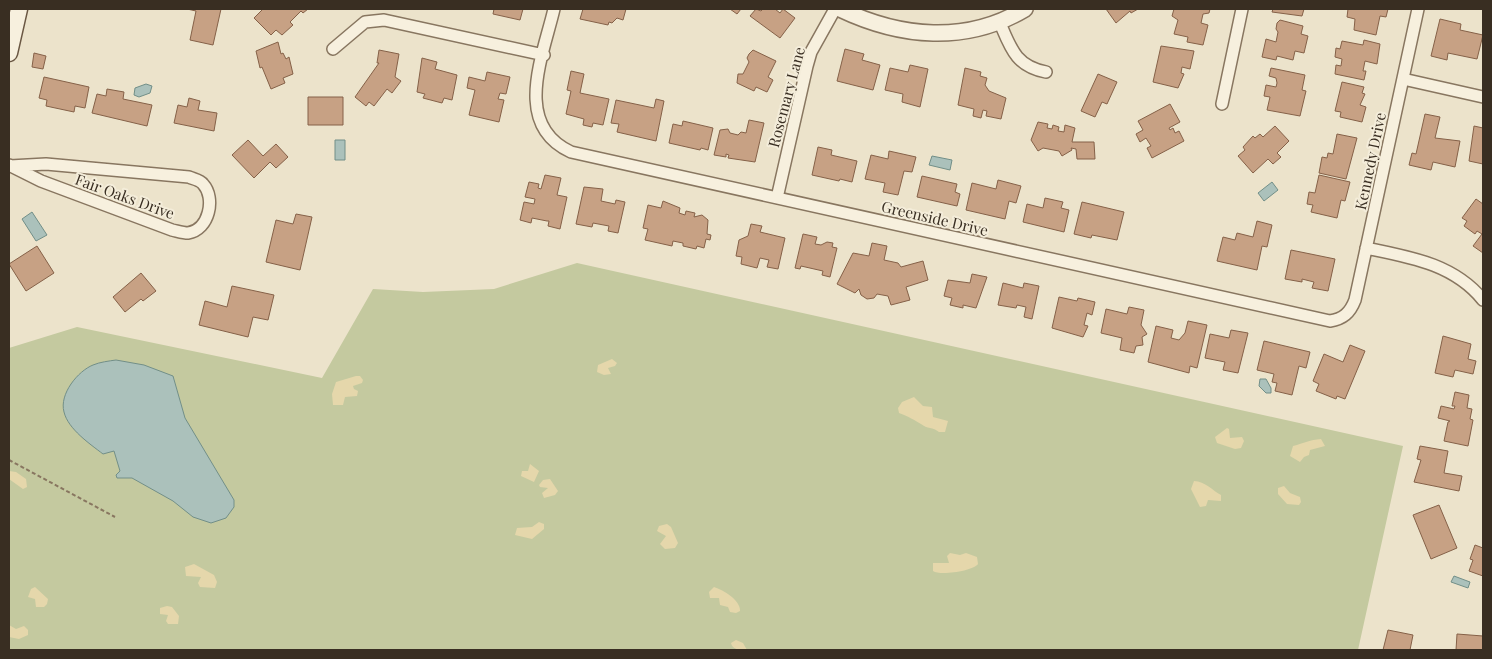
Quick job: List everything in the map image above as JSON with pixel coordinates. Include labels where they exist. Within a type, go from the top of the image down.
[{"type":"main road","points":[[9,53],[20,9]]},
{"type":"street","points":[[333,49],[365,22],[384,20],[544,55],[554,9]]},
{"type":"street","name":"Rosemary Lane","points":[[777,198],[807,66],[814,46],[836,9]]},
{"type":"street","points":[[840,9],[882,25],[925,34],[951,34],[1000,23],[1025,9]]},
{"type":"street","points":[[1222,104],[1242,9]]},
{"type":"street","name":"Kennedy Drive","points":[[1344,317],[1350,311],[1355,300],[1418,9]]},
{"type":"street","points":[[1000,23],[1016,55],[1025,65],[1046,72]]},
{"type":"street","name":"Greenside Drive","points":[[544,55],[535,100],[536,114],[540,124],[553,141],[571,152],[1321,320],[1338,320],[1344,317]]},
{"type":"street","points":[[1403,79],[1483,97]]},
{"type":"street","name":"Fair Oaks Drive","points":[[46,164],[189,177],[202,182],[209,193],[210,203],[204,221],[197,229],[188,233],[41,181],[10,166],[46,164]]},
{"type":"street","points":[[1366,248],[1420,260],[1437,266],[1472,287],[1483,300]]},
{"type":"path","points":[[9,460],[115,517]]},
{"type":"green space","points":[[577,263],[1403,446],[1358,650],[9,650],[9,348],[77,327],[322,378],[373,289],[423,292],[494,289]]},
{"type":"sand","points":[[612,359],[617,363],[615,366],[608,368],[611,374],[604,375],[597,372],[598,365]]},
{"type":"sand","points":[[360,376],[363,380],[362,383],[353,386],[358,391],[357,396],[345,397],[343,405],[333,405],[332,394],[336,382]]},
{"type":"sand","points":[[914,397],[923,406],[932,407],[933,417],[948,421],[945,432],[939,432],[926,427],[899,413],[898,408],[902,402]]},
{"type":"sand","points":[[1227,428],[1229,429],[1230,438],[1242,437],[1244,441],[1241,448],[1235,449],[1217,443],[1215,437]]},
{"type":"sand","points":[[1321,439],[1325,446],[1310,450],[1309,455],[1300,462],[1290,456],[1293,446]]},
{"type":"sand","points":[[530,464],[539,471],[534,482],[521,476],[522,471],[528,471]]},
{"type":"sand","points":[[9,471],[16,472],[26,479],[27,487],[23,489],[9,479]]},
{"type":"sand","points":[[550,479],[558,491],[555,495],[544,498],[542,493],[548,488],[540,487],[539,485],[543,480]]},
{"type":"sand","points":[[1194,481],[1205,484],[1221,495],[1221,501],[1208,500],[1206,506],[1200,507],[1191,489]]},
{"type":"sand","points":[[1284,486],[1290,493],[1300,497],[1301,502],[1299,505],[1287,504],[1278,494],[1278,488]]},
{"type":"sand","points":[[539,522],[544,524],[544,529],[532,539],[515,535],[517,528],[532,527]]},
{"type":"sand","points":[[667,524],[671,527],[678,543],[675,548],[665,549],[660,544],[666,536],[657,531],[659,526]]},
{"type":"sand","points":[[950,553],[960,555],[966,553],[977,557],[978,564],[970,569],[956,572],[942,573],[933,571],[933,563],[949,563],[947,556]]},
{"type":"sand","points":[[194,564],[214,575],[217,582],[215,588],[200,587],[198,583],[201,577],[186,576],[185,567]]},
{"type":"sand","points":[[35,587],[48,599],[44,607],[36,607],[35,599],[28,597],[31,589]]},
{"type":"sand","points":[[714,587],[727,593],[735,600],[740,607],[740,611],[736,613],[730,612],[728,607],[720,605],[719,598],[710,598],[709,592]]},
{"type":"sand","points":[[172,607],[179,616],[178,624],[168,624],[166,621],[168,615],[160,614],[160,608]]},
{"type":"sand","points":[[9,625],[16,629],[24,626],[28,630],[28,635],[19,639],[9,637]]},
{"type":"sand","points":[[736,640],[743,643],[747,650],[733,647],[731,643]]},
{"type":"water","points":[[146,84],[152,86],[150,93],[139,97],[134,95],[135,88]]},
{"type":"water","points":[[335,140],[345,140],[345,160],[335,160]]},
{"type":"water","points":[[932,156],[952,160],[950,170],[929,165]]},
{"type":"water","points":[[1272,182],[1278,190],[1264,201],[1258,193]]},
{"type":"water","points":[[32,212],[47,235],[36,241],[22,219]]},
{"type":"water","points":[[116,360],[144,365],[173,376],[185,418],[234,500],[234,507],[226,518],[211,523],[193,517],[173,501],[132,478],[117,478],[116,475],[120,471],[114,451],[103,454],[80,436],[70,424],[66,418],[63,405],[64,398],[71,384],[87,368],[99,363]]},
{"type":"water","points":[[1260,379],[1266,379],[1271,388],[1271,393],[1266,393],[1259,386]]},
{"type":"water","points":[[1454,576],[1470,582],[1468,588],[1451,582]]},
{"type":"building","points":[[187,9],[221,9],[213,45],[190,40],[196,11]]},
{"type":"building","points":[[263,9],[308,9],[303,13],[301,11],[290,22],[293,25],[282,35],[276,30],[271,35],[254,18]]},
{"type":"building","points":[[494,9],[523,9],[520,20],[493,14]]},
{"type":"building","points":[[583,9],[626,9],[623,20],[617,18],[612,23],[609,22],[608,25],[580,19]]},
{"type":"building","points":[[730,9],[741,9],[737,14]]},
{"type":"building","points":[[756,9],[761,11],[763,9],[775,9],[780,13],[783,9],[795,18],[780,38],[750,16]]},
{"type":"building","points":[[1106,9],[1138,9],[1131,13],[1130,11],[1116,23]]},
{"type":"building","points":[[1174,9],[1210,9],[1209,13],[1203,14],[1201,23],[1208,25],[1203,45],[1187,42],[1188,37],[1174,34],[1178,20],[1172,16]]},
{"type":"building","points":[[1273,9],[1304,9],[1302,16],[1272,12]]},
{"type":"building","points":[[1348,9],[1388,9],[1386,17],[1380,16],[1376,35],[1354,30],[1355,19],[1347,17]]},
{"type":"building","points":[[1440,19],[1461,24],[1460,30],[1483,35],[1477,59],[1448,53],[1447,60],[1431,56]]},
{"type":"building","points":[[1280,20],[1303,26],[1301,34],[1308,36],[1304,53],[1295,51],[1293,60],[1277,56],[1276,60],[1262,57],[1266,39],[1276,42],[1277,23]]},
{"type":"building","points":[[1364,40],[1380,44],[1377,64],[1365,61],[1363,71],[1366,71],[1364,80],[1335,74],[1336,65],[1341,66],[1342,59],[1335,57],[1336,48],[1340,49],[1342,41],[1363,45]]},
{"type":"building","points":[[278,42],[281,54],[283,53],[286,59],[289,57],[293,74],[283,78],[285,83],[271,89],[262,67],[260,68],[256,51]]},
{"type":"building","points":[[1161,46],[1194,51],[1190,69],[1182,67],[1181,73],[1184,74],[1178,88],[1153,82]]},
{"type":"building","points":[[845,49],[864,54],[862,60],[880,65],[873,90],[837,81]]},
{"type":"building","points":[[379,50],[399,54],[395,77],[401,81],[392,93],[387,89],[374,106],[369,102],[366,106],[355,97],[379,63],[377,63]]},
{"type":"building","points":[[753,50],[776,61],[768,77],[773,80],[767,92],[756,87],[754,91],[737,83],[738,74],[743,74],[749,62],[747,58]]},
{"type":"building","points":[[34,53],[46,56],[43,69],[32,67]]},
{"type":"building","points":[[422,58],[437,62],[435,69],[457,75],[452,100],[444,98],[442,103],[423,98],[425,94],[417,92]]},
{"type":"building","points":[[910,65],[928,69],[920,107],[902,102],[903,94],[885,90],[890,68],[908,72]]},
{"type":"building","points":[[965,68],[981,72],[980,76],[987,78],[985,85],[989,91],[1006,98],[1001,119],[986,116],[987,111],[983,110],[981,118],[973,116],[974,109],[958,105]]},
{"type":"building","points":[[1271,68],[1305,75],[1302,90],[1306,91],[1300,116],[1267,110],[1270,97],[1264,96],[1266,85],[1276,87],[1277,83],[1276,78],[1269,76]]},
{"type":"building","points":[[571,71],[584,74],[580,93],[609,99],[603,125],[593,123],[592,127],[583,125],[584,119],[566,114],[571,91],[567,90]]},
{"type":"building","points":[[487,72],[510,77],[506,94],[500,93],[498,99],[504,100],[499,122],[469,115],[475,90],[467,88],[469,77],[485,81]]},
{"type":"building","points":[[1098,74],[1117,82],[1107,104],[1102,102],[1095,117],[1081,111]]},
{"type":"building","points":[[44,77],[89,87],[85,108],[75,106],[74,112],[46,106],[47,100],[39,98]]},
{"type":"building","points":[[1342,82],[1364,87],[1362,93],[1365,94],[1360,105],[1366,107],[1362,122],[1340,117],[1341,112],[1335,111]]},
{"type":"building","points":[[107,89],[124,92],[123,99],[152,105],[147,126],[92,113],[97,94],[106,96]]},
{"type":"building","points":[[308,97],[343,97],[343,125],[308,125]]},
{"type":"building","points":[[189,98],[200,101],[198,110],[217,113],[214,131],[174,123],[178,105],[187,107]]},
{"type":"building","points":[[656,99],[664,101],[656,141],[617,132],[619,124],[611,123],[616,100],[654,108]]},
{"type":"building","points":[[1170,104],[1180,122],[1169,128],[1170,130],[1173,128],[1175,133],[1179,131],[1184,141],[1152,158],[1147,148],[1151,146],[1146,138],[1140,142],[1136,134],[1143,130],[1138,121]]},
{"type":"building","points":[[1425,114],[1440,117],[1435,138],[1460,141],[1455,167],[1433,162],[1431,170],[1409,165],[1412,153],[1416,154]]},
{"type":"building","points":[[749,120],[764,123],[755,162],[728,158],[729,155],[726,154],[726,157],[714,155],[720,130],[728,129],[730,133],[738,135],[741,132],[746,133]]},
{"type":"building","points":[[683,121],[713,128],[708,150],[669,143],[673,124],[682,126]]},
{"type":"building","points":[[1038,122],[1048,124],[1047,128],[1052,129],[1053,125],[1059,127],[1058,131],[1064,132],[1065,125],[1075,128],[1072,142],[1094,142],[1095,159],[1077,159],[1076,149],[1071,148],[1072,150],[1062,156],[1059,151],[1043,148],[1038,151],[1031,140]]},
{"type":"building","points":[[1275,126],[1289,141],[1277,153],[1281,157],[1273,164],[1268,159],[1253,173],[1238,156],[1245,150],[1243,147],[1253,136],[1255,138],[1260,134],[1263,137]]},
{"type":"building","points":[[1474,126],[1483,128],[1483,164],[1469,161]]},
{"type":"building","points":[[1337,134],[1357,138],[1346,179],[1319,173],[1322,157],[1327,158],[1328,153],[1333,154]]},
{"type":"building","points":[[248,140],[263,156],[276,144],[288,157],[276,168],[270,162],[254,178],[232,155]]},
{"type":"building","points":[[818,147],[832,150],[831,155],[857,161],[852,182],[812,175]]},
{"type":"building","points":[[889,151],[916,157],[912,172],[904,171],[898,195],[883,192],[885,183],[865,179],[871,155],[888,159]]},
{"type":"building","points":[[545,175],[561,178],[557,195],[567,197],[560,229],[548,226],[549,221],[532,218],[531,223],[520,220],[524,202],[534,204],[535,199],[525,197],[529,182],[539,184],[538,188],[541,189]]},
{"type":"building","points":[[1319,175],[1350,182],[1345,201],[1341,200],[1337,218],[1311,212],[1313,205],[1307,204],[1309,192],[1315,193]]},
{"type":"building","points":[[922,176],[957,184],[955,192],[960,194],[957,206],[917,197]]},
{"type":"building","points":[[998,180],[1021,186],[1016,203],[1009,201],[1005,219],[966,210],[972,183],[996,189]]},
{"type":"building","points":[[584,187],[603,189],[601,201],[615,204],[616,200],[625,202],[618,233],[608,231],[609,226],[593,223],[592,227],[576,224]]},
{"type":"building","points":[[1045,198],[1063,202],[1061,208],[1069,210],[1064,232],[1023,222],[1027,204],[1043,208]]},
{"type":"building","points":[[1476,199],[1483,204],[1483,253],[1473,246],[1482,234],[1477,231],[1475,234],[1464,226],[1467,221],[1462,218]]},
{"type":"building","points":[[663,201],[680,208],[679,213],[685,215],[686,211],[695,213],[694,217],[702,215],[708,220],[707,234],[711,235],[710,240],[706,239],[704,248],[697,246],[696,249],[673,241],[672,246],[645,240],[648,229],[643,228],[648,205],[661,208]]},
{"type":"building","points":[[1082,202],[1124,212],[1117,240],[1092,235],[1091,238],[1074,234]]},
{"type":"building","points":[[296,214],[312,217],[300,270],[266,262],[276,220],[293,224]]},
{"type":"building","points":[[1257,221],[1272,225],[1267,247],[1262,246],[1257,270],[1217,261],[1223,237],[1235,240],[1237,233],[1253,237]]},
{"type":"building","points":[[751,224],[762,226],[760,232],[785,238],[778,269],[767,267],[769,260],[760,258],[757,268],[741,264],[742,257],[736,256],[739,240],[748,236]]},
{"type":"building","points":[[803,234],[817,237],[815,244],[833,243],[832,247],[837,248],[830,277],[822,275],[823,271],[801,266],[800,269],[795,268]]},
{"type":"building","points":[[872,243],[887,246],[884,260],[898,263],[901,267],[923,261],[928,280],[906,287],[910,300],[891,305],[888,296],[877,294],[874,298],[867,299],[861,295],[859,289],[855,293],[837,284],[853,253],[869,256]]},
{"type":"building","points":[[37,246],[54,273],[26,291],[9,264]]},
{"type":"building","points":[[1291,250],[1335,259],[1328,291],[1312,288],[1314,282],[1302,279],[1302,282],[1285,279]]},
{"type":"building","points":[[141,273],[156,291],[143,301],[141,299],[125,312],[113,297]]},
{"type":"building","points":[[972,274],[987,277],[976,308],[950,305],[952,298],[944,296],[948,280],[970,283]]},
{"type":"building","points":[[1003,283],[1023,288],[1024,283],[1039,286],[1032,319],[1024,317],[1026,307],[1017,305],[1016,308],[998,305]]},
{"type":"building","points":[[232,286],[274,295],[268,320],[253,317],[248,337],[199,325],[205,301],[227,307]]},
{"type":"building","points":[[1059,297],[1077,301],[1078,298],[1095,302],[1092,315],[1087,313],[1084,325],[1088,326],[1083,337],[1052,328]]},
{"type":"building","points":[[1129,307],[1144,310],[1141,325],[1147,334],[1142,337],[1143,345],[1136,346],[1134,353],[1120,350],[1122,338],[1101,333],[1106,309],[1127,314]]},
{"type":"building","points":[[1188,321],[1207,325],[1197,368],[1190,366],[1189,373],[1148,362],[1156,326],[1173,330],[1171,338],[1179,340],[1185,333]]},
{"type":"building","points":[[1231,330],[1248,333],[1238,373],[1223,370],[1225,362],[1205,358],[1210,334],[1229,338]]},
{"type":"building","points":[[1443,336],[1471,344],[1468,359],[1476,361],[1473,374],[1455,370],[1453,377],[1435,373]]},
{"type":"building","points":[[1264,341],[1310,352],[1306,368],[1299,366],[1292,395],[1275,391],[1277,383],[1272,382],[1274,374],[1257,370]]},
{"type":"building","points":[[1350,345],[1365,351],[1345,399],[1337,396],[1336,399],[1316,391],[1319,384],[1313,381],[1324,354],[1343,362]]},
{"type":"building","points":[[1455,392],[1469,395],[1467,408],[1472,409],[1470,419],[1473,420],[1468,446],[1444,441],[1448,422],[1450,421],[1438,418],[1441,406],[1454,409],[1455,406],[1452,406]]},
{"type":"building","points":[[1420,446],[1448,451],[1444,473],[1462,476],[1459,491],[1414,482],[1421,460],[1417,459]]},
{"type":"building","points":[[1439,505],[1457,548],[1431,559],[1413,515]]},
{"type":"building","points":[[1475,545],[1483,548],[1483,576],[1469,571],[1473,560],[1470,559]]},
{"type":"building","points":[[1388,630],[1413,635],[1410,650],[1383,650]]},
{"type":"building","points":[[1457,634],[1483,636],[1483,650],[1456,650]]}]
